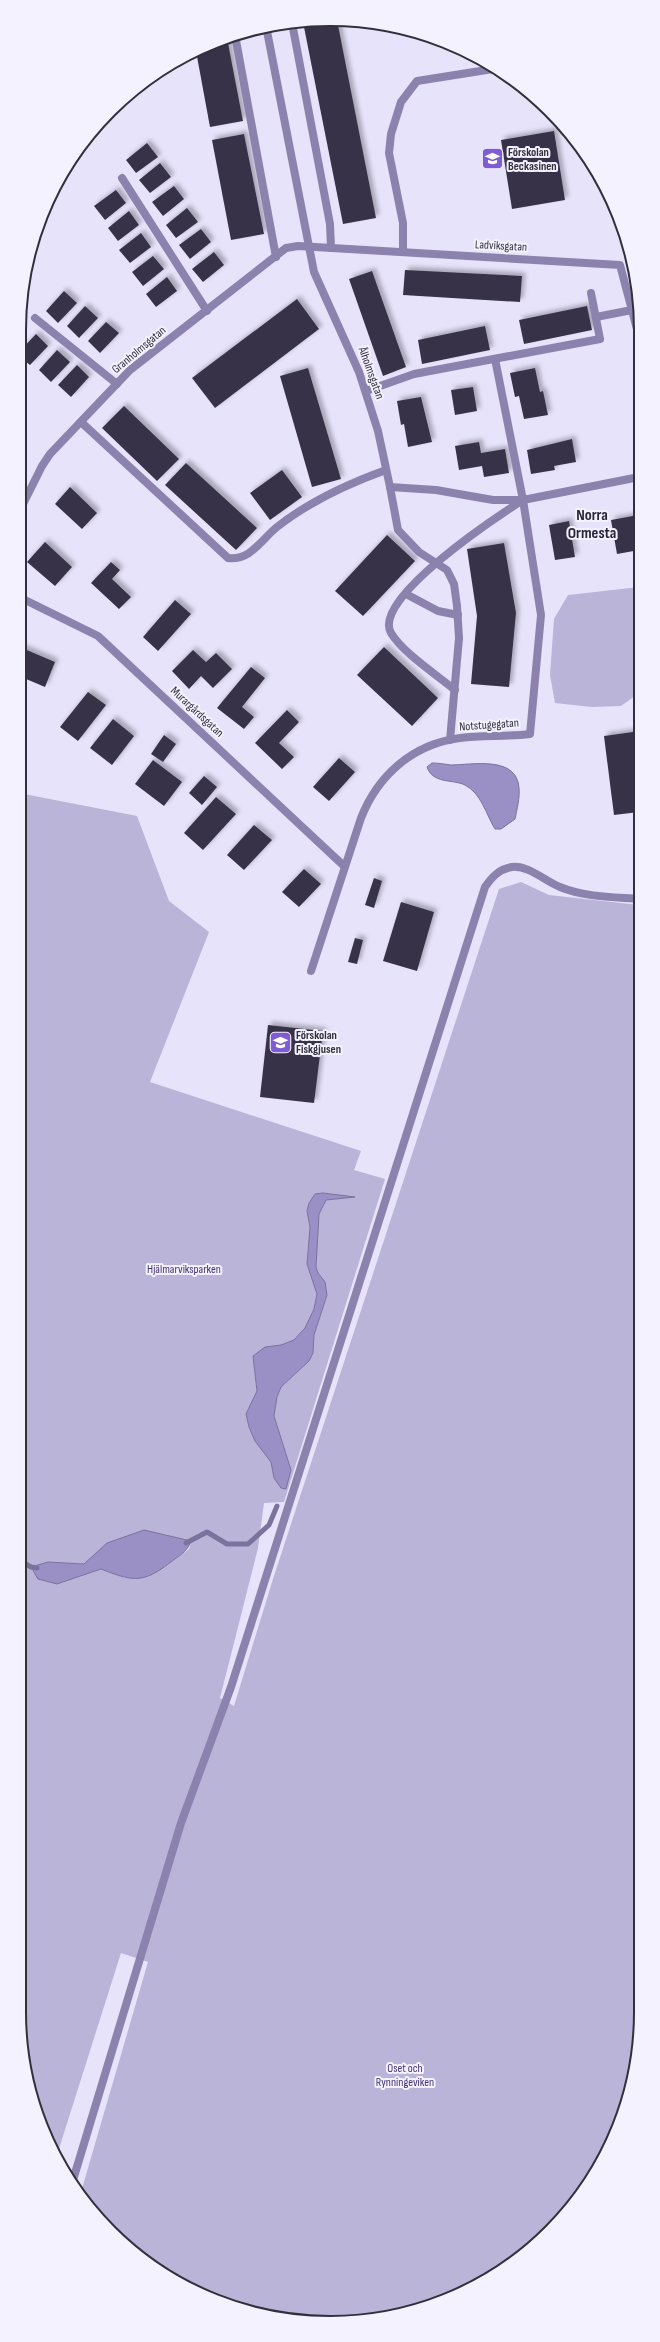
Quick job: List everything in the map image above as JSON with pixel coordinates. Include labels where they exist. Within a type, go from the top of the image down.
[{"type":"street","points":[[293,29],[330,224],[331,248]]},
{"type":"street","name":"Ålholmsgatan","points":[[267,33],[316,277],[348,343],[366,391],[390,487],[398,530],[419,552],[435,564],[447,570],[454,584],[459,638],[450,740]]},
{"type":"street","points":[[236,41],[276,257]]},
{"type":"street","points":[[403,252],[402,223],[389,154],[391,134],[401,102],[418,81],[487,70]]},
{"type":"street","points":[[122,178],[207,311]]},
{"type":"street","name":"Ladviksgatan","points":[[309,246],[620,265],[633,315]]},
{"type":"street","name":"Granholmsgatan","points":[[26,498],[42,466],[130,370],[286,248],[309,246]]},
{"type":"street","points":[[366,391],[414,374],[600,339],[591,293]]},
{"type":"street","points":[[596,317],[632,310]]},
{"type":"street","points":[[34,318],[117,384]]},
{"type":"street","points":[[495,359],[523,500]]},
{"type":"street","points":[[81,422],[228,558],[237,559],[248,555],[277,527],[316,500],[386,470]]},
{"type":"street","points":[[390,487],[436,490],[493,500],[523,500],[634,478]]},
{"type":"street","points":[[455,690],[413,656],[391,633],[389,623],[396,605],[435,564],[468,536],[523,500]]},
{"type":"street","name":"Notstugegatan","points":[[311,971],[344,866],[366,805],[385,777],[404,759],[431,746],[450,740],[530,734],[541,615],[523,500]]},
{"type":"street","points":[[406,594],[438,611],[458,615]]},
{"type":"street","name":"Murargårdsgatan","points":[[26,600],[98,636],[344,866]]},
{"type":"street","points":[[75,2177],[181,1823],[240,1659],[486,887],[492,877],[501,870],[512,867],[522,868],[561,888],[604,896],[634,899]]},
{"type":"green space","points":[[634,588],[634,697],[621,706],[592,707],[555,703],[550,675],[554,619],[568,595]]},
{"type":"green space","points":[[26,794],[137,816],[169,901],[209,932],[150,1082],[361,1151],[354,1170],[385,1179],[284,1502],[264,1503],[258,1548],[220,1698],[234,1706],[273,1579],[499,889],[521,882],[549,895],[634,904],[634,2012],[631,2052],[624,2091],[603,2146],[583,2181],[571,2197],[559,2212],[530,2241],[499,2265],[482,2275],[464,2285],[428,2300],[389,2310],[330,2316],[271,2310],[251,2306],[214,2293],[178,2275],[145,2253],[115,2227],[82,2188],[148,1962],[121,1953],[59,2149],[49,2128],[36,2091],[29,2052],[26,2012]],"holes":[[[191,1542],[189,1549],[165,1567],[125,1578],[101,1569],[88,1573],[48,1562],[84,1564]]]},
{"type":"shaded area","points":[[432,763],[451,765],[492,764],[502,766],[510,770],[516,778],[519,788],[519,800],[515,819],[501,829],[495,829],[483,804],[475,793],[460,783],[438,779],[427,767]]},
{"type":"shaded area","points":[[323,1193],[355,1197],[326,1200],[319,1214],[316,1267],[318,1273],[325,1282],[327,1295],[314,1335],[313,1353],[309,1361],[281,1387],[277,1397],[274,1416],[291,1470],[286,1489],[281,1488],[274,1478],[271,1462],[255,1441],[249,1427],[246,1414],[257,1391],[253,1356],[265,1347],[281,1345],[294,1340],[305,1328],[314,1309],[317,1294],[307,1264],[310,1227],[307,1211],[309,1203],[315,1194]]},
{"type":"shaded area","points":[[144,1530],[191,1541],[184,1552],[164,1567],[155,1573],[140,1578],[123,1577],[101,1569],[57,1584],[38,1579],[31,1567],[48,1562],[84,1564],[107,1543]]},
{"type":"building","points":[[338,26],[376,218],[343,224],[304,28]]},
{"type":"building","points":[[228,44],[243,121],[210,127],[197,57]]},
{"type":"building","points":[[554,131],[565,200],[512,209],[501,140]]},
{"type":"building","points":[[244,134],[264,234],[231,240],[212,140]]},
{"type":"building","points":[[147,143],[158,157],[136,173],[126,160]]},
{"type":"building","points":[[160,163],[171,177],[150,193],[139,180]]},
{"type":"building","points":[[174,186],[184,199],[163,216],[152,202]]},
{"type":"building","points":[[116,190],[126,203],[105,220],[94,206]]},
{"type":"building","points":[[187,208],[198,222],[176,238],[166,225]]},
{"type":"building","points":[[129,211],[139,225],[118,241],[108,228]]},
{"type":"building","points":[[201,229],[211,242],[190,259],[179,245]]},
{"type":"building","points":[[141,233],[151,247],[130,263],[119,250]]},
{"type":"building","points":[[214,252],[224,265],[203,282],[192,269]]},
{"type":"building","points":[[153,256],[164,269],[143,286],[132,272]]},
{"type":"building","points":[[405,270],[522,276],[520,302],[403,295]]},
{"type":"building","points":[[372,271],[406,367],[383,376],[349,279]]},
{"type":"building","points":[[167,277],[177,291],[156,307],[146,294]]},
{"type":"building","points":[[64,291],[77,303],[58,323],[46,311]]},
{"type":"building","points":[[297,299],[319,329],[215,408],[192,378]]},
{"type":"building","points":[[85,306],[98,318],[79,338],[67,326]]},
{"type":"building","points":[[587,306],[592,330],[524,344],[519,320]]},
{"type":"building","points":[[106,322],[119,333],[100,353],[88,341]]},
{"type":"building","points":[[485,326],[490,350],[422,364],[418,340]]},
{"type":"building","points":[[36,334],[48,346],[30,365],[26,362],[26,345]]},
{"type":"building","points":[[57,350],[70,362],[51,382],[39,370]]},
{"type":"building","points":[[77,365],[89,377],[71,397],[58,385]]},
{"type":"building","points":[[308,368],[341,479],[312,487],[280,376]]},
{"type":"building","points":[[535,368],[540,392],[543,391],[548,415],[524,419],[519,396],[515,397],[510,373]]},
{"type":"building","points":[[473,387],[477,411],[455,415],[451,390]]},
{"type":"building","points":[[421,397],[432,442],[408,447],[404,424],[401,425],[397,401]]},
{"type":"building","points":[[124,406],[179,459],[157,481],[102,428]]},
{"type":"building","points":[[572,439],[576,462],[554,466],[555,470],[531,474],[527,450]]},
{"type":"building","points":[[479,442],[481,453],[505,449],[509,473],[484,477],[482,466],[459,470],[455,446]]},
{"type":"building","points":[[186,463],[257,528],[236,550],[165,485]]},
{"type":"building","points":[[282,470],[302,497],[270,520],[250,493]]},
{"type":"building","points":[[70,487],[97,513],[82,529],[55,504]]},
{"type":"building","points":[[633,516],[634,551],[617,554],[611,520]]},
{"type":"building","points":[[569,521],[575,557],[555,560],[549,525]]},
{"type":"building","points":[[387,535],[415,561],[363,616],[335,591]]},
{"type":"building","points":[[45,542],[72,567],[55,586],[27,562]]},
{"type":"building","points":[[504,543],[516,613],[509,687],[471,684],[477,616],[467,549]]},
{"type":"building","points":[[111,562],[120,570],[112,579],[131,597],[119,609],[91,583]]},
{"type":"building","points":[[175,600],[191,614],[158,651],[143,637]]},
{"type":"building","points":[[384,647],[438,698],[412,726],[357,675]]},
{"type":"building","points":[[26,650],[55,662],[45,687],[26,679]]},
{"type":"building","points":[[193,650],[206,662],[216,653],[232,669],[213,688],[201,676],[189,689],[172,671]]},
{"type":"building","points":[[251,667],[265,678],[242,707],[254,717],[244,729],[217,708]]},
{"type":"building","points":[[88,692],[106,705],[78,741],[60,727]]},
{"type":"building","points":[[287,710],[299,722],[279,743],[294,757],[282,769],[255,743]]},
{"type":"building","points":[[113,719],[134,736],[112,765],[90,748]]},
{"type":"building","points":[[633,732],[634,813],[614,815],[604,736]]},
{"type":"building","points":[[164,735],[176,744],[163,762],[151,754]]},
{"type":"building","points":[[339,758],[355,772],[329,801],[313,787]]},
{"type":"building","points":[[153,760],[182,782],[164,806],[135,784]]},
{"type":"building","points":[[204,776],[217,787],[202,805],[189,793]]},
{"type":"building","points":[[216,797],[236,814],[203,850],[184,833]]},
{"type":"building","points":[[254,825],[272,840],[244,870],[227,855]]},
{"type":"building","points":[[304,869],[321,884],[299,907],[282,892]]},
{"type":"building","points":[[374,878],[382,881],[374,908],[365,905]]},
{"type":"building","points":[[401,902],[434,912],[417,971],[383,961]]},
{"type":"building","points":[[355,938],[363,940],[357,964],[348,962]]},
{"type":"building","points":[[268,1025],[323,1031],[314,1103],[260,1097]]},
{"type":"waterway","points":[[186,1543],[207,1532],[227,1544],[248,1544],[269,1525],[277,1506]]},
{"type":"waterway","points":[[26,1564],[37,1568]]},
{"type":"place","name":"Förskolan Beckasinen","points":[[493,159]]},
{"type":"place","name":"Förskolan Fiskgjusen","points":[[280,1042]]},
{"type":"district","name":"Norra Ormesta","points":[[592,524]]},
{"type":"park label","name":"Hjälmarviksparken","points":[[184,1269]]},
{"type":"park label","name":"Oset och Rynningeviken","points":[[405,2075]]}]
